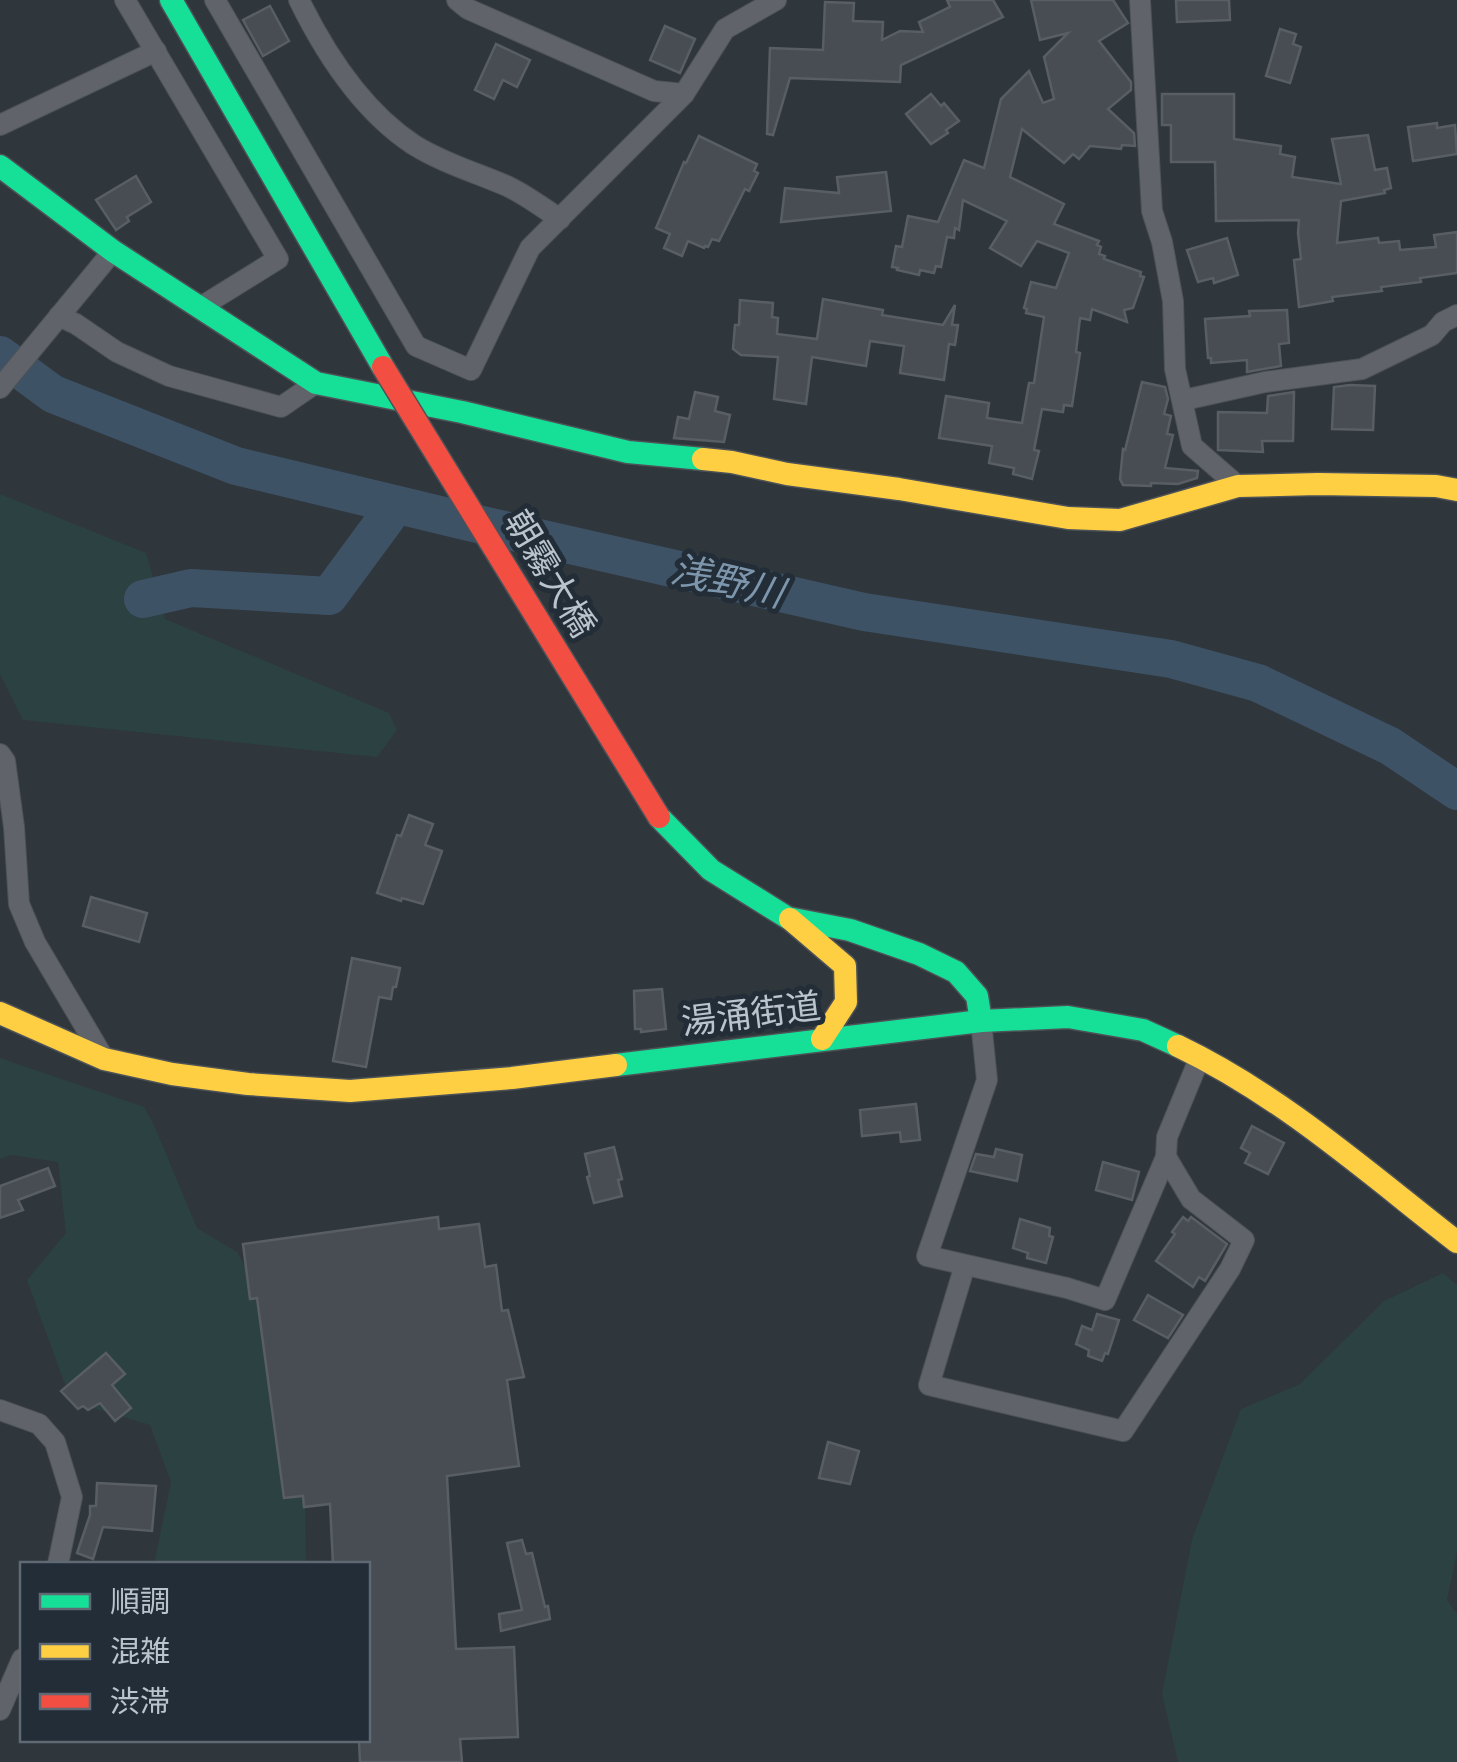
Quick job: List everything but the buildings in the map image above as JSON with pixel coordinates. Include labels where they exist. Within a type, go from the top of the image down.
[{"type":"street","points":[[125,0],[278,259],[199,308]]},
{"type":"street","name":"朝霧大橋","points":[[171,0],[384,367],[659,816],[711,870],[788,918]]},
{"type":"street","points":[[215,0],[416,346],[471,370],[530,248],[684,94],[725,29],[776,0]]},
{"type":"street","points":[[298,0],[334,62],[368,108],[415,145],[511,188],[560,219]]},
{"type":"street","points":[[457,0],[468,9],[654,91],[684,94]]},
{"type":"street","points":[[1140,0],[1152,211],[1173,301],[1175,370],[1192,446],[1238,486]]},
{"type":"street","points":[[0,125],[156,51]]},
{"type":"street","points":[[0,166],[113,251],[316,384],[462,412],[628,452],[732,462],[1068,518],[1120,520],[1238,486],[1436,486],[1457,490]]},
{"type":"street","points":[[0,388],[113,251]]},
{"type":"street","points":[[1184,400],[1265,382],[1362,369],[1432,335],[1443,322],[1457,315]]},
{"type":"street","points":[[56,320],[76,324],[117,352],[170,376],[281,407],[316,384]]},
{"type":"street","points":[[0,754],[5,761],[14,827],[19,904],[35,942],[104,1059]]},
{"type":"street","points":[[788,918],[850,930],[920,954],[956,972],[977,996],[987,1080],[927,1256],[1104,1300],[1166,1158],[1167,1137],[1200,1057]]},
{"type":"street","points":[[788,918],[845,966],[846,1002],[822,1039]]},
{"type":"street","name":"湯涌街道","points":[[0,1013],[104,1059],[172,1074],[248,1084],[350,1091],[512,1078],[982,1021],[1068,1017],[1143,1030],[1200,1057],[1296,1115],[1457,1242]]},
{"type":"street","points":[[966,1265],[929,1385],[1123,1431],[1230,1269],[1244,1240],[1190,1199],[1166,1158]]},
{"type":"street","points":[[0,1410],[39,1424],[54,1442],[72,1498],[58,1562]]},
{"type":"street","points":[[0,1710],[20,1664]]},
{"type":"green space","points":[[0,494],[146,553],[165,619],[389,713],[397,730],[377,757],[23,720],[0,674]]},
{"type":"green space","points":[[0,1058],[144,1107],[197,1228],[237,1252],[259,1291],[305,1493],[306,1562],[154,1562],[171,1482],[150,1425],[83,1405],[64,1382],[27,1280],[66,1233],[58,1162],[11,1155],[0,1159]]},
{"type":"green space","points":[[1443,1273],[1457,1285],[1457,1552],[1447,1600],[1457,1614],[1457,1762],[1178,1762],[1162,1694],[1192,1540],[1241,1409],[1300,1384],[1384,1301]]},
{"type":"waterway","name":"浅野川","points":[[0,355],[53,394],[236,466],[864,612],[1171,659],[1258,683],[1390,746],[1457,791]]},
{"type":"waterway","points":[[143,599],[191,588],[329,596],[396,505]]},
{"type":"traffic: fast","points":[[171,0],[383,367]]},
{"type":"traffic: fast","points":[[0,166],[113,251],[316,383],[462,412],[628,452],[703,459]]},
{"type":"traffic: fast","points":[[659,817],[711,870],[788,918],[850,930],[919,954],[956,972],[977,996],[981,1021]]},
{"type":"traffic: fast","points":[[616,1065],[981,1021],[1068,1017],[1143,1030],[1178,1046]]},
{"type":"traffic: slow","points":[[703,459],[1068,518],[1120,520],[1238,486],[1436,486],[1457,490]]},
{"type":"traffic: slow","points":[[790,919],[845,966],[846,1002],[822,1039]]},
{"type":"traffic: slow","points":[[0,1013],[104,1059],[172,1074],[248,1084],[350,1091],[616,1065]]},
{"type":"traffic: slow","points":[[1178,1046],[1288,1112],[1457,1242]]},
{"type":"traffic: jam","points":[[383,367],[659,817]]}]
